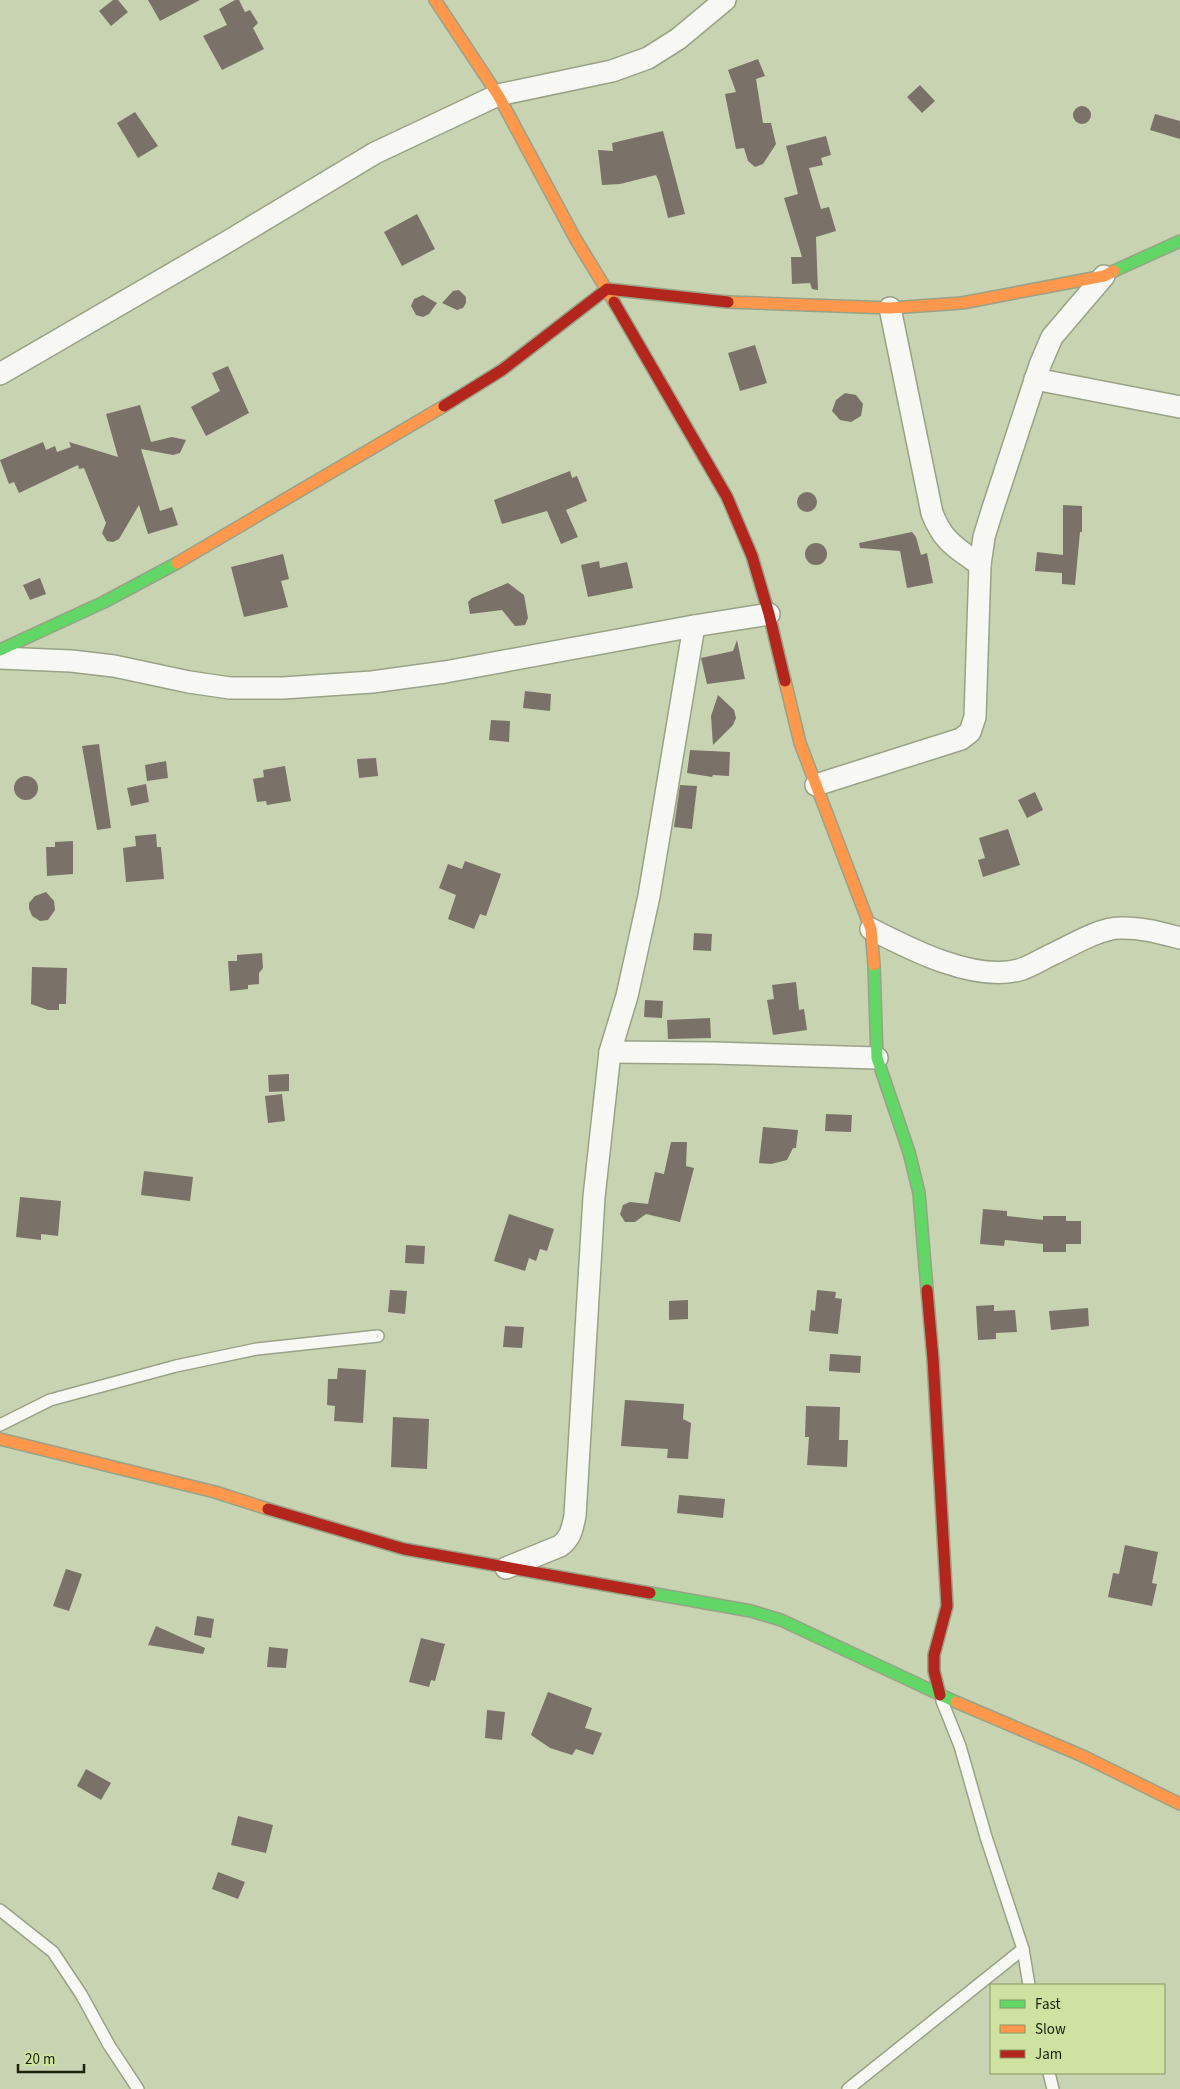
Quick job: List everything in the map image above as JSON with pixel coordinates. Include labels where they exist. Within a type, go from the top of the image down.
[{"type":"street","points":[[434,0],[498,96],[575,238],[607,289],[727,497],[752,556],[769,614],[800,743],[871,929],[876,993],[877,1058],[909,1152],[919,1193],[934,1359],[947,1606],[934,1655],[934,1670],[940,1695]]},
{"type":"street","points":[[0,374],[227,242],[375,153],[498,96],[612,70],[648,58],[678,39],[725,0]]},
{"type":"street","points":[[0,650],[104,602],[156,575],[396,436],[502,370],[607,289],[709,300],[890,308],[962,303],[1104,276],[1180,241]]},
{"type":"street","points":[[816,786],[961,739],[970,732],[975,717],[980,565],[984,537],[1035,379],[1052,337],[1104,276]]},
{"type":"street","points":[[890,308],[932,513],[938,530],[946,540],[980,565]]},
{"type":"street","points":[[1035,379],[1180,407]]},
{"type":"street","points":[[0,658],[71,661],[114,666],[206,685],[256,690],[372,682],[445,672],[769,614]]},
{"type":"street","points":[[506,1568],[560,1546],[567,1541],[571,1536],[575,1516],[594,1197],[610,1052],[627,996],[649,896],[694,626]]},
{"type":"street","points":[[871,929],[912,950],[952,966],[993,972],[1018,970],[1094,935],[1119,928],[1155,931],[1180,938]]},
{"type":"street","points":[[610,1052],[877,1058]]},
{"type":"street","points":[[0,1439],[215,1492],[342,1532],[404,1549],[768,1616],[781,1620],[940,1695],[1085,1757],[1180,1804]]},
{"type":"lane","points":[[0,1425],[50,1400],[176,1366],[257,1349],[378,1336]]},
{"type":"lane","points":[[940,1695],[960,1746],[986,1837],[1023,1949],[1029,1984]]},
{"type":"lane","points":[[0,1910],[52,1952],[81,1994],[109,2045],[138,2089]]},
{"type":"lane","points":[[848,2089],[1023,1949]]},
{"type":"lane","points":[[1048,2074],[1053,2089]]},
{"type":"building","points":[[113,0],[118,0],[128,12],[111,26],[99,11]]},
{"type":"building","points":[[148,0],[200,0],[160,21]]},
{"type":"building","points":[[235,0],[239,0],[245,12],[250,10],[258,23],[253,28],[264,49],[222,70],[203,36],[227,25],[219,9]]},
{"type":"building","points":[[758,59],[765,76],[756,79],[763,123],[771,123],[776,144],[763,164],[755,167],[748,161],[744,148],[736,149],[725,94],[736,92],[728,70]]},
{"type":"building","points":[[920,85],[935,101],[922,113],[907,97]]},
{"type":"building","points":[[1082,106],[1088,109],[1091,115],[1088,121],[1082,124],[1076,121],[1073,115],[1076,109]]},
{"type":"building","points":[[135,112],[158,146],[138,158],[117,123]]},
{"type":"building","points":[[1155,114],[1180,121],[1180,139],[1150,130]]},
{"type":"building","points":[[663,131],[685,214],[668,218],[656,175],[620,184],[602,185],[598,150],[613,151],[612,143]]},
{"type":"building","points":[[826,136],[831,155],[821,158],[823,165],[809,168],[821,209],[829,207],[836,231],[816,237],[818,290],[812,289],[810,283],[792,284],[791,257],[802,257],[784,198],[798,194],[786,146]]},
{"type":"building","points":[[417,214],[435,249],[402,266],[384,232]]},
{"type":"building","points":[[459,290],[466,297],[466,303],[463,308],[457,310],[442,303],[453,291]]},
{"type":"building","points":[[423,295],[437,303],[429,314],[423,317],[416,315],[411,306],[414,299]]},
{"type":"building","points":[[755,345],[767,383],[740,391],[728,353]]},
{"type":"building","points":[[228,366],[249,413],[206,436],[191,407],[220,391],[212,373]]},
{"type":"building","points":[[845,393],[856,395],[863,404],[861,416],[851,422],[840,420],[832,411],[836,400]]},
{"type":"building","points":[[140,405],[151,442],[172,437],[186,440],[180,453],[173,455],[141,449],[160,511],[172,507],[178,525],[148,534],[139,505],[119,539],[113,542],[107,541],[102,533],[106,523],[84,468],[79,469],[78,465],[19,493],[14,482],[9,484],[0,460],[43,442],[46,450],[55,446],[57,452],[71,447],[69,442],[118,457],[106,414]]},
{"type":"building","points":[[570,471],[572,478],[577,476],[587,501],[566,510],[578,537],[561,544],[547,511],[502,524],[494,500]]},
{"type":"building","points":[[807,492],[814,495],[817,502],[814,509],[807,512],[800,509],[797,502],[800,495]]},
{"type":"building","points":[[1063,505],[1082,506],[1082,532],[1080,532],[1075,585],[1062,584],[1062,573],[1035,571],[1037,552],[1063,555]]},
{"type":"building","points":[[912,532],[916,537],[921,555],[927,553],[933,583],[907,588],[900,551],[860,548],[859,543]]},
{"type":"building","points":[[816,543],[826,550],[827,554],[820,564],[816,565],[806,558],[805,554],[812,544]]},
{"type":"building","points":[[283,554],[289,579],[281,581],[288,607],[244,617],[231,567]]},
{"type":"building","points":[[599,561],[600,568],[627,562],[633,588],[588,597],[581,565]]},
{"type":"building","points":[[40,578],[46,594],[30,600],[23,585]]},
{"type":"building","points":[[508,583],[524,595],[528,618],[525,625],[515,626],[502,610],[470,614],[468,602],[472,598]]},
{"type":"building","points":[[737,640],[745,679],[707,684],[701,658],[733,651]]},
{"type":"building","points":[[525,691],[551,694],[550,711],[523,708]]},
{"type":"building","points":[[718,695],[734,710],[736,718],[733,725],[713,745],[711,716]]},
{"type":"building","points":[[491,720],[510,721],[509,742],[489,740]]},
{"type":"building","points":[[99,744],[111,828],[97,830],[82,746]]},
{"type":"building","points":[[690,750],[730,752],[729,776],[713,775],[712,777],[687,773]]},
{"type":"building","points":[[376,758],[378,776],[359,778],[357,759]]},
{"type":"building","points":[[166,761],[168,778],[147,781],[145,765]]},
{"type":"building","points":[[285,766],[291,801],[267,805],[266,801],[257,802],[253,779],[264,777],[263,770]]},
{"type":"building","points":[[26,776],[34,780],[38,788],[34,796],[26,800],[18,796],[14,788],[18,780]]},
{"type":"building","points":[[146,784],[149,802],[131,806],[127,788]]},
{"type":"building","points":[[680,785],[697,786],[692,829],[674,827]]},
{"type":"building","points":[[1035,792],[1043,810],[1027,818],[1018,800]]},
{"type":"building","points":[[1008,829],[1020,865],[983,877],[978,860],[985,858],[979,838]]},
{"type":"building","points":[[156,834],[157,847],[161,847],[164,879],[126,882],[123,848],[136,846],[135,836]]},
{"type":"building","points":[[73,841],[73,874],[47,876],[46,847],[55,847],[55,842]]},
{"type":"building","points":[[465,861],[501,874],[486,916],[480,914],[474,929],[448,919],[456,895],[439,888],[448,864],[462,869]]},
{"type":"building","points":[[46,892],[54,901],[55,910],[48,920],[40,921],[32,916],[29,903],[35,896]]},
{"type":"building","points":[[694,933],[712,934],[711,951],[693,950]]},
{"type":"building","points":[[262,953],[263,968],[259,973],[259,984],[248,985],[248,989],[230,991],[228,961],[237,961],[237,955]]},
{"type":"building","points":[[32,967],[67,968],[66,1004],[59,1004],[59,1010],[48,1010],[31,1004]]},
{"type":"building","points":[[796,982],[799,1010],[804,1009],[807,1030],[773,1035],[767,1000],[774,999],[772,985]]},
{"type":"building","points":[[645,1000],[663,1001],[662,1018],[644,1017]]},
{"type":"building","points":[[710,1018],[711,1038],[668,1039],[667,1020]]},
{"type":"building","points":[[289,1074],[289,1091],[269,1092],[268,1075]]},
{"type":"building","points":[[282,1094],[285,1121],[268,1123],[265,1096]]},
{"type":"building","points":[[826,1114],[852,1115],[851,1132],[825,1131]]},
{"type":"building","points":[[763,1127],[798,1130],[796,1148],[793,1148],[787,1160],[771,1164],[759,1163]]},
{"type":"building","points":[[671,1142],[687,1142],[686,1166],[694,1168],[680,1222],[646,1214],[635,1222],[625,1222],[620,1214],[623,1205],[630,1202],[648,1204],[655,1172],[664,1174]]},
{"type":"building","points":[[144,1171],[193,1177],[190,1201],[141,1195]]},
{"type":"building","points":[[20,1197],[61,1201],[58,1236],[41,1234],[41,1240],[16,1237]]},
{"type":"building","points":[[983,1209],[1007,1211],[1007,1216],[1043,1220],[1043,1216],[1066,1216],[1066,1221],[1081,1221],[1081,1244],[1066,1244],[1066,1252],[1043,1252],[1043,1244],[1005,1240],[1004,1246],[980,1244]]},
{"type":"building","points":[[509,1214],[554,1229],[547,1251],[540,1249],[536,1261],[529,1258],[525,1271],[494,1261]]},
{"type":"building","points":[[406,1245],[425,1246],[424,1264],[405,1263]]},
{"type":"building","points":[[390,1290],[407,1291],[405,1314],[388,1312]]},
{"type":"building","points":[[817,1290],[836,1292],[835,1298],[842,1299],[838,1334],[809,1331],[811,1310],[815,1311]]},
{"type":"building","points":[[688,1300],[688,1319],[669,1320],[669,1301]]},
{"type":"building","points":[[994,1305],[994,1311],[1015,1310],[1017,1332],[996,1333],[996,1339],[978,1340],[976,1306]]},
{"type":"building","points":[[1088,1308],[1089,1326],[1051,1330],[1049,1311]]},
{"type":"building","points":[[505,1326],[524,1327],[522,1348],[503,1347]]},
{"type":"building","points":[[830,1354],[861,1356],[860,1373],[829,1371]]},
{"type":"building","points":[[338,1368],[366,1370],[363,1423],[334,1421],[335,1406],[327,1405],[328,1379],[337,1379]]},
{"type":"building","points":[[625,1400],[684,1404],[683,1419],[691,1423],[688,1459],[667,1458],[668,1449],[621,1446]]},
{"type":"building","points":[[806,1406],[840,1407],[839,1440],[848,1440],[847,1467],[807,1465],[809,1437],[805,1437]]},
{"type":"building","points":[[393,1417],[429,1419],[427,1469],[391,1467]]},
{"type":"building","points":[[679,1495],[725,1499],[723,1518],[677,1513]]},
{"type":"building","points":[[1125,1545],[1158,1552],[1152,1583],[1157,1584],[1152,1606],[1108,1597],[1113,1573],[1119,1574]]},
{"type":"building","points":[[66,1569],[82,1574],[69,1611],[53,1606]]},
{"type":"building","points":[[197,1616],[214,1619],[211,1638],[194,1635]]},
{"type":"building","points":[[156,1626],[205,1648],[203,1654],[148,1645]]},
{"type":"building","points":[[421,1638],[445,1644],[435,1681],[431,1680],[429,1687],[409,1682]]},
{"type":"building","points":[[269,1647],[288,1649],[286,1668],[267,1667]]},
{"type":"building","points":[[548,1692],[592,1708],[585,1728],[602,1733],[593,1755],[576,1749],[572,1755],[550,1748],[531,1735]]},
{"type":"building","points":[[487,1710],[505,1712],[502,1740],[485,1738]]},
{"type":"building","points":[[86,1769],[111,1783],[101,1800],[77,1786]]},
{"type":"building","points":[[238,1816],[273,1825],[266,1853],[231,1845]]},
{"type":"building","points":[[218,1872],[245,1882],[238,1899],[212,1889]]},
{"type":"traffic: fast","points":[[1114,271],[1180,241]]},
{"type":"traffic: fast","points":[[0,650],[104,602],[177,563]]},
{"type":"traffic: fast","points":[[874,965],[877,1058],[909,1152],[919,1193],[927,1290]]},
{"type":"traffic: fast","points":[[650,1593],[751,1611],[781,1620],[956,1702]]},
{"type":"traffic: slow","points":[[435,0],[498,95],[575,238],[614,302]]},
{"type":"traffic: slow","points":[[728,302],[890,308],[962,303],[1104,276],[1114,271]]},
{"type":"traffic: slow","points":[[177,563],[444,406]]},
{"type":"traffic: slow","points":[[785,681],[800,743],[871,929],[874,965]]},
{"type":"traffic: slow","points":[[0,1439],[215,1492],[268,1509]]},
{"type":"traffic: slow","points":[[956,1702],[1085,1757],[1180,1804]]},
{"type":"traffic: jam","points":[[444,406],[502,370],[607,289],[728,302]]},
{"type":"traffic: jam","points":[[614,302],[727,497],[752,556],[769,614],[785,681]]},
{"type":"traffic: jam","points":[[927,1290],[933,1359],[947,1606],[934,1655],[934,1671],[940,1695]]},
{"type":"traffic: jam","points":[[268,1509],[404,1549],[650,1593]]}]
